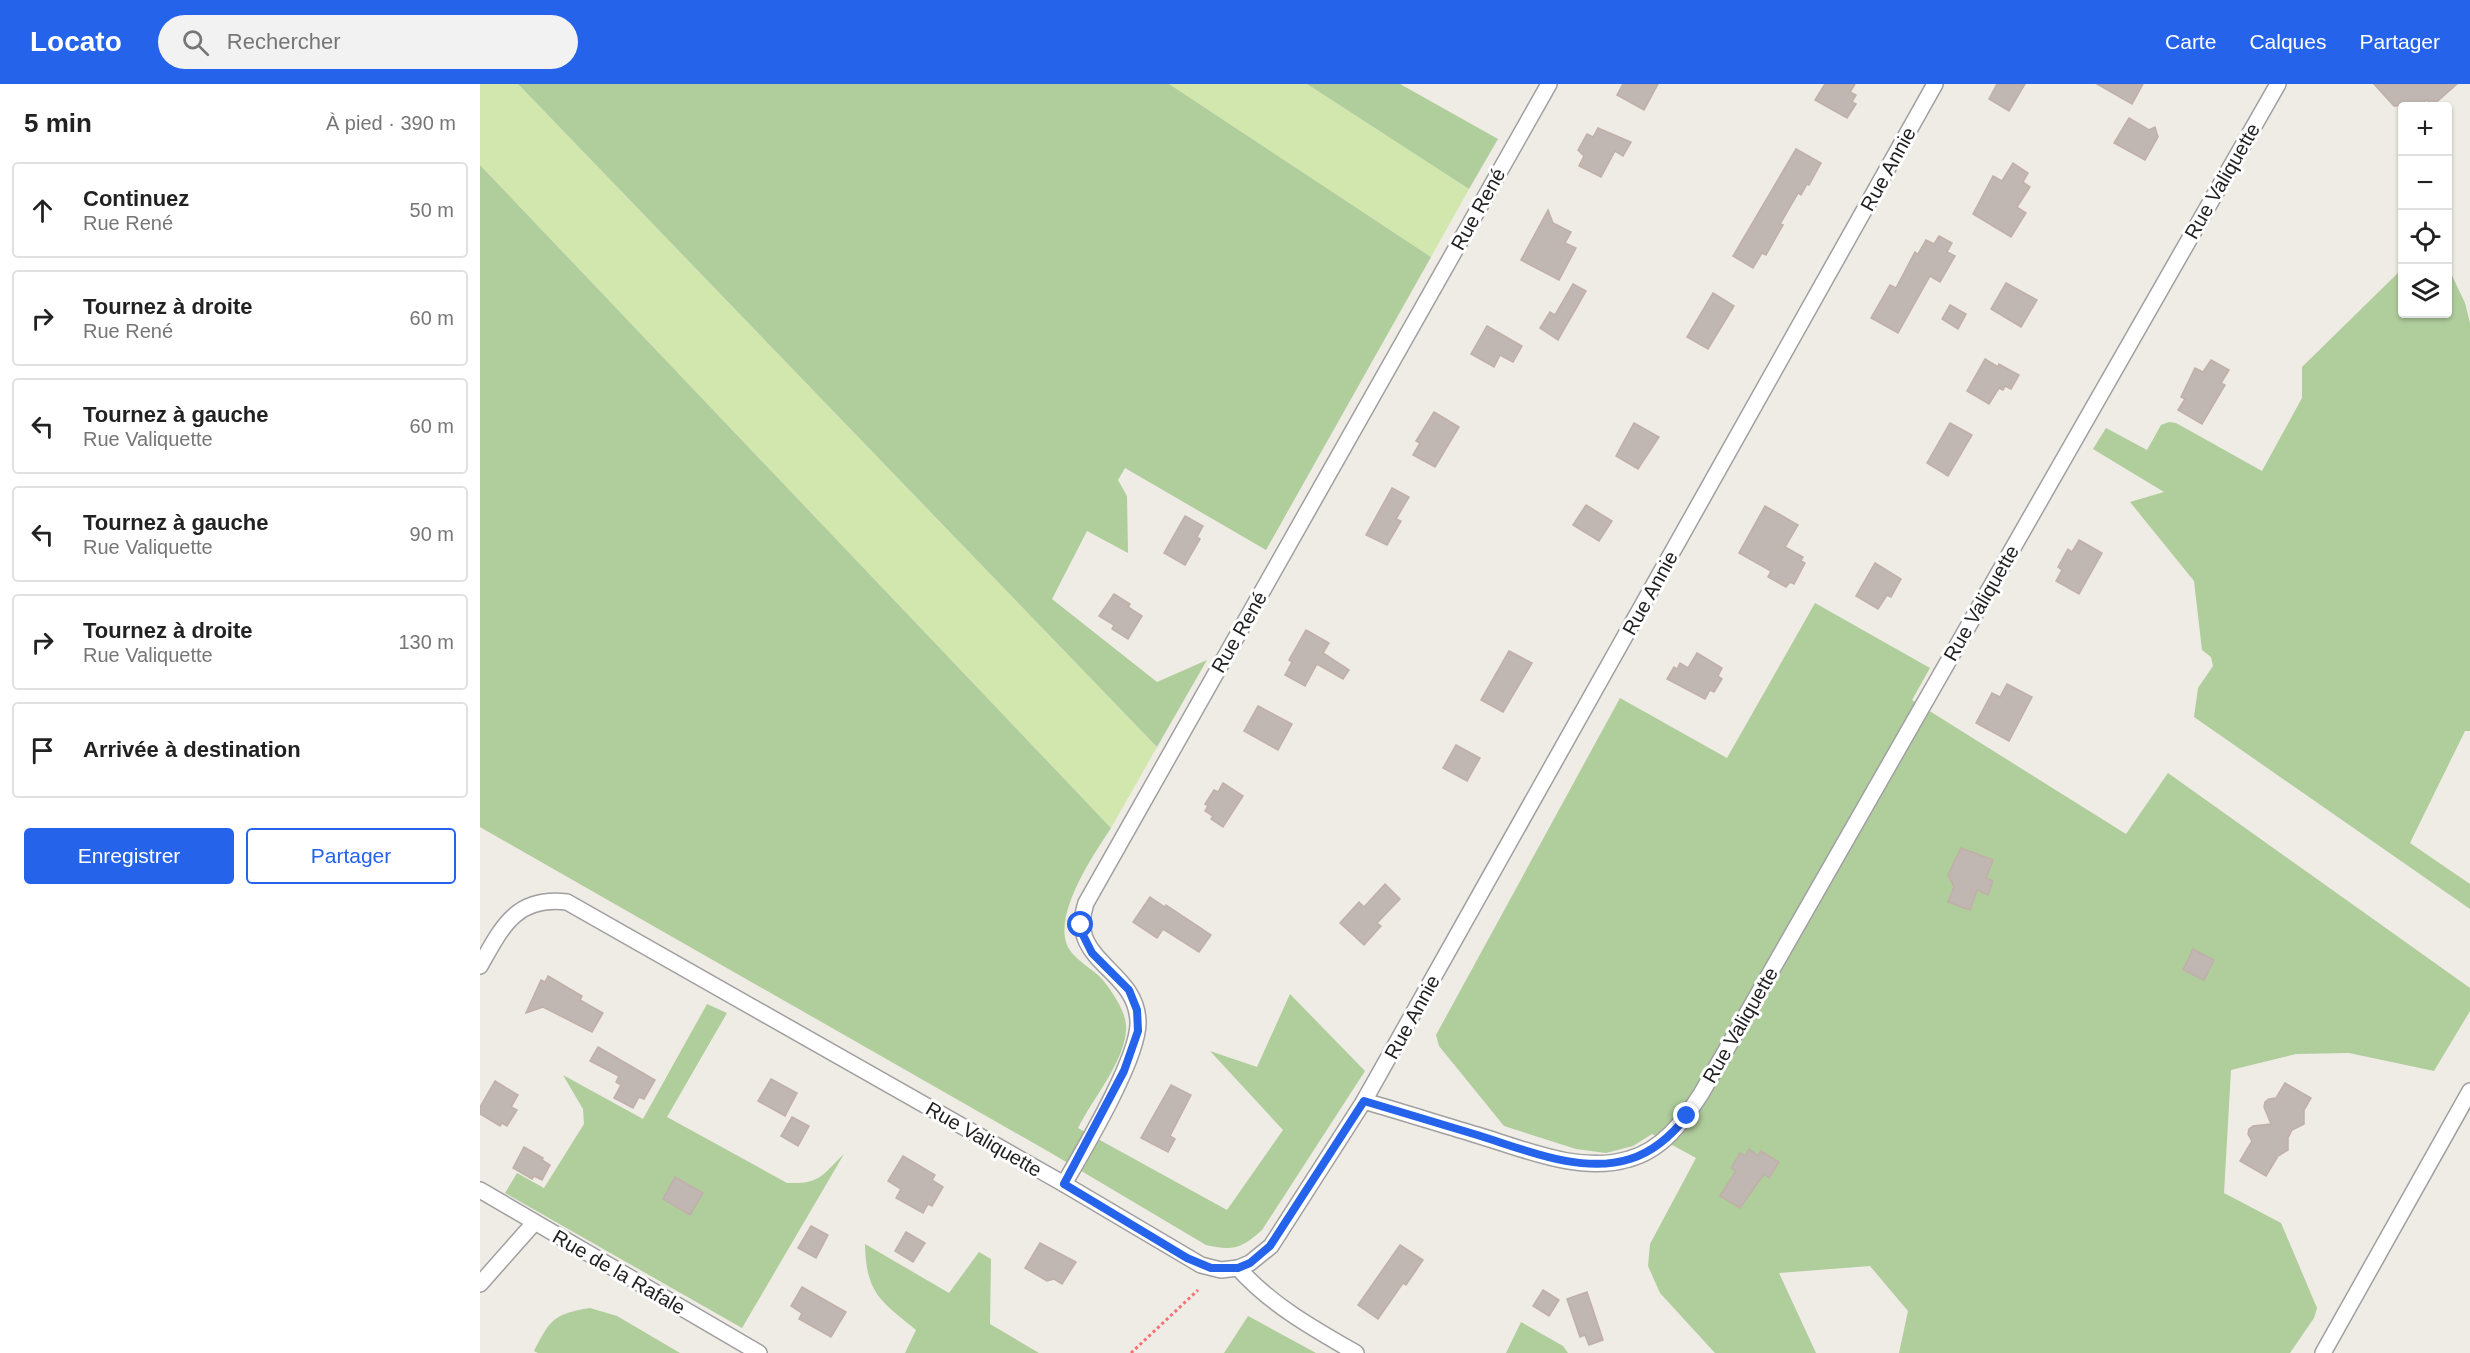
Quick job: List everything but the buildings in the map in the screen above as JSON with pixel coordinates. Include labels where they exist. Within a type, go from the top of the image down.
[{"type":"street","name":"Rue René","points":[[1064,1184],[1124,1071],[1138,1031],[1137,1010],[1129,990],[1086,944],[1081,925],[1086,903],[1549,84]]},
{"type":"street","name":"Rue Annie","points":[[1364,1101],[1935,84]]},
{"type":"street","name":"Rue Valiquette","points":[[1364,1101],[1540,1154],[1589,1163],[1618,1162],[1630,1159],[1655,1146],[1678,1127],[1707,1083],[2278,84]]},
{"type":"street","name":"Rue Valiquette","points":[[480,966],[502,929],[519,911],[542,902],[567,902],[1064,1184],[1201,1265],[1221,1270],[1238,1268]]},
{"type":"street","points":[[2323,1353],[2470,1091]]},
{"type":"street","points":[[1356,1353],[1293,1315],[1266,1295],[1238,1268],[1250,1263],[1270,1246],[1364,1101]]},
{"type":"street","name":"Rue de la Rafale","points":[[480,1191],[759,1353]]},
{"type":"street","points":[[480,1284],[534,1223]]},
{"type":"path","points":[[1131,1353],[1198,1290]]},
{"type":"green space","points":[[480,84],[518,84],[1157,747],[1111,828],[480,165]]},
{"type":"green space","points":[[518,84],[1169,84],[1431,257],[1266,550],[1125,468],[1118,480],[1127,496],[1128,553],[1087,531],[1052,599],[1157,682],[1207,660],[1157,747]]},
{"type":"green space","points":[[1169,84],[1307,84],[1469,189],[1431,257]]},
{"type":"green space","points":[[1307,84],[1400,84],[1498,139],[1469,189]]},
{"type":"green space","points":[[480,165],[1111,828],[1075,889],[1065,924],[1066,940],[1072,953],[1102,979],[1116,998],[1125,1020],[1125,1038],[1108,1078],[1078,1128],[1227,1210],[1283,1130],[1210,1051],[1257,1067],[1290,994],[1365,1071],[1262,1230],[1248,1241],[1230,1248],[1206,1245],[1051,1153],[480,827]]},
{"type":"green space","points":[[2398,273],[2398,318],[2452,318],[2452,275],[2465,303],[2470,323],[2470,731],[2465,731],[2410,843],[2470,884],[2470,909],[2194,717],[2198,688],[2213,666],[2211,657],[2202,650],[2194,581],[2130,502],[2164,492],[2093,449],[2106,428],[2147,450],[2161,425],[2169,422],[2176,423],[2262,471],[2302,398],[2302,367]]},
{"type":"green space","points":[[1815,603],[1930,668],[1912,700],[2126,834],[2168,773],[2470,988],[2470,1011],[2434,1071],[2349,1053],[2296,1054],[2231,1070],[2224,1193],[2281,1223],[2317,1308],[2314,1318],[2290,1353],[1899,1353],[1908,1311],[1870,1266],[1779,1273],[1816,1353],[1715,1353],[1660,1293],[1648,1266],[1650,1244],[1696,1158],[1652,1134],[1633,1146],[1606,1153],[1576,1149],[1504,1126],[1439,1046],[1436,1035],[1620,698],[1727,758]]},
{"type":"green space","points":[[707,1004],[727,1013],[667,1117],[787,1183],[807,1182],[820,1177],[844,1154],[742,1328],[505,1193],[517,1173],[544,1188],[584,1124],[583,1109],[563,1075],[643,1119]]},
{"type":"green space","points":[[865,1244],[949,1293],[979,1252],[991,1259],[990,1324],[1039,1353],[905,1353],[916,1330],[885,1303],[872,1286],[868,1274]]},
{"type":"green space","points":[[590,1308],[617,1316],[680,1353],[538,1353],[534,1351],[544,1332],[554,1320],[568,1313]]},
{"type":"green space","points":[[1248,1316],[1316,1353],[1224,1353]]},
{"type":"green space","points":[[1521,1322],[1563,1346],[1568,1353],[1506,1353]]},
{"type":"route","points":[[1081,925],[1086,944],[1092,953],[1129,990],[1137,1010],[1138,1031],[1124,1071],[1064,1184],[1201,1265],[1221,1270],[1238,1268],[1250,1263],[1270,1246],[1295,1211],[1364,1101],[1540,1154],[1589,1163],[1618,1162],[1642,1154],[1667,1137],[1687,1116]]}]
